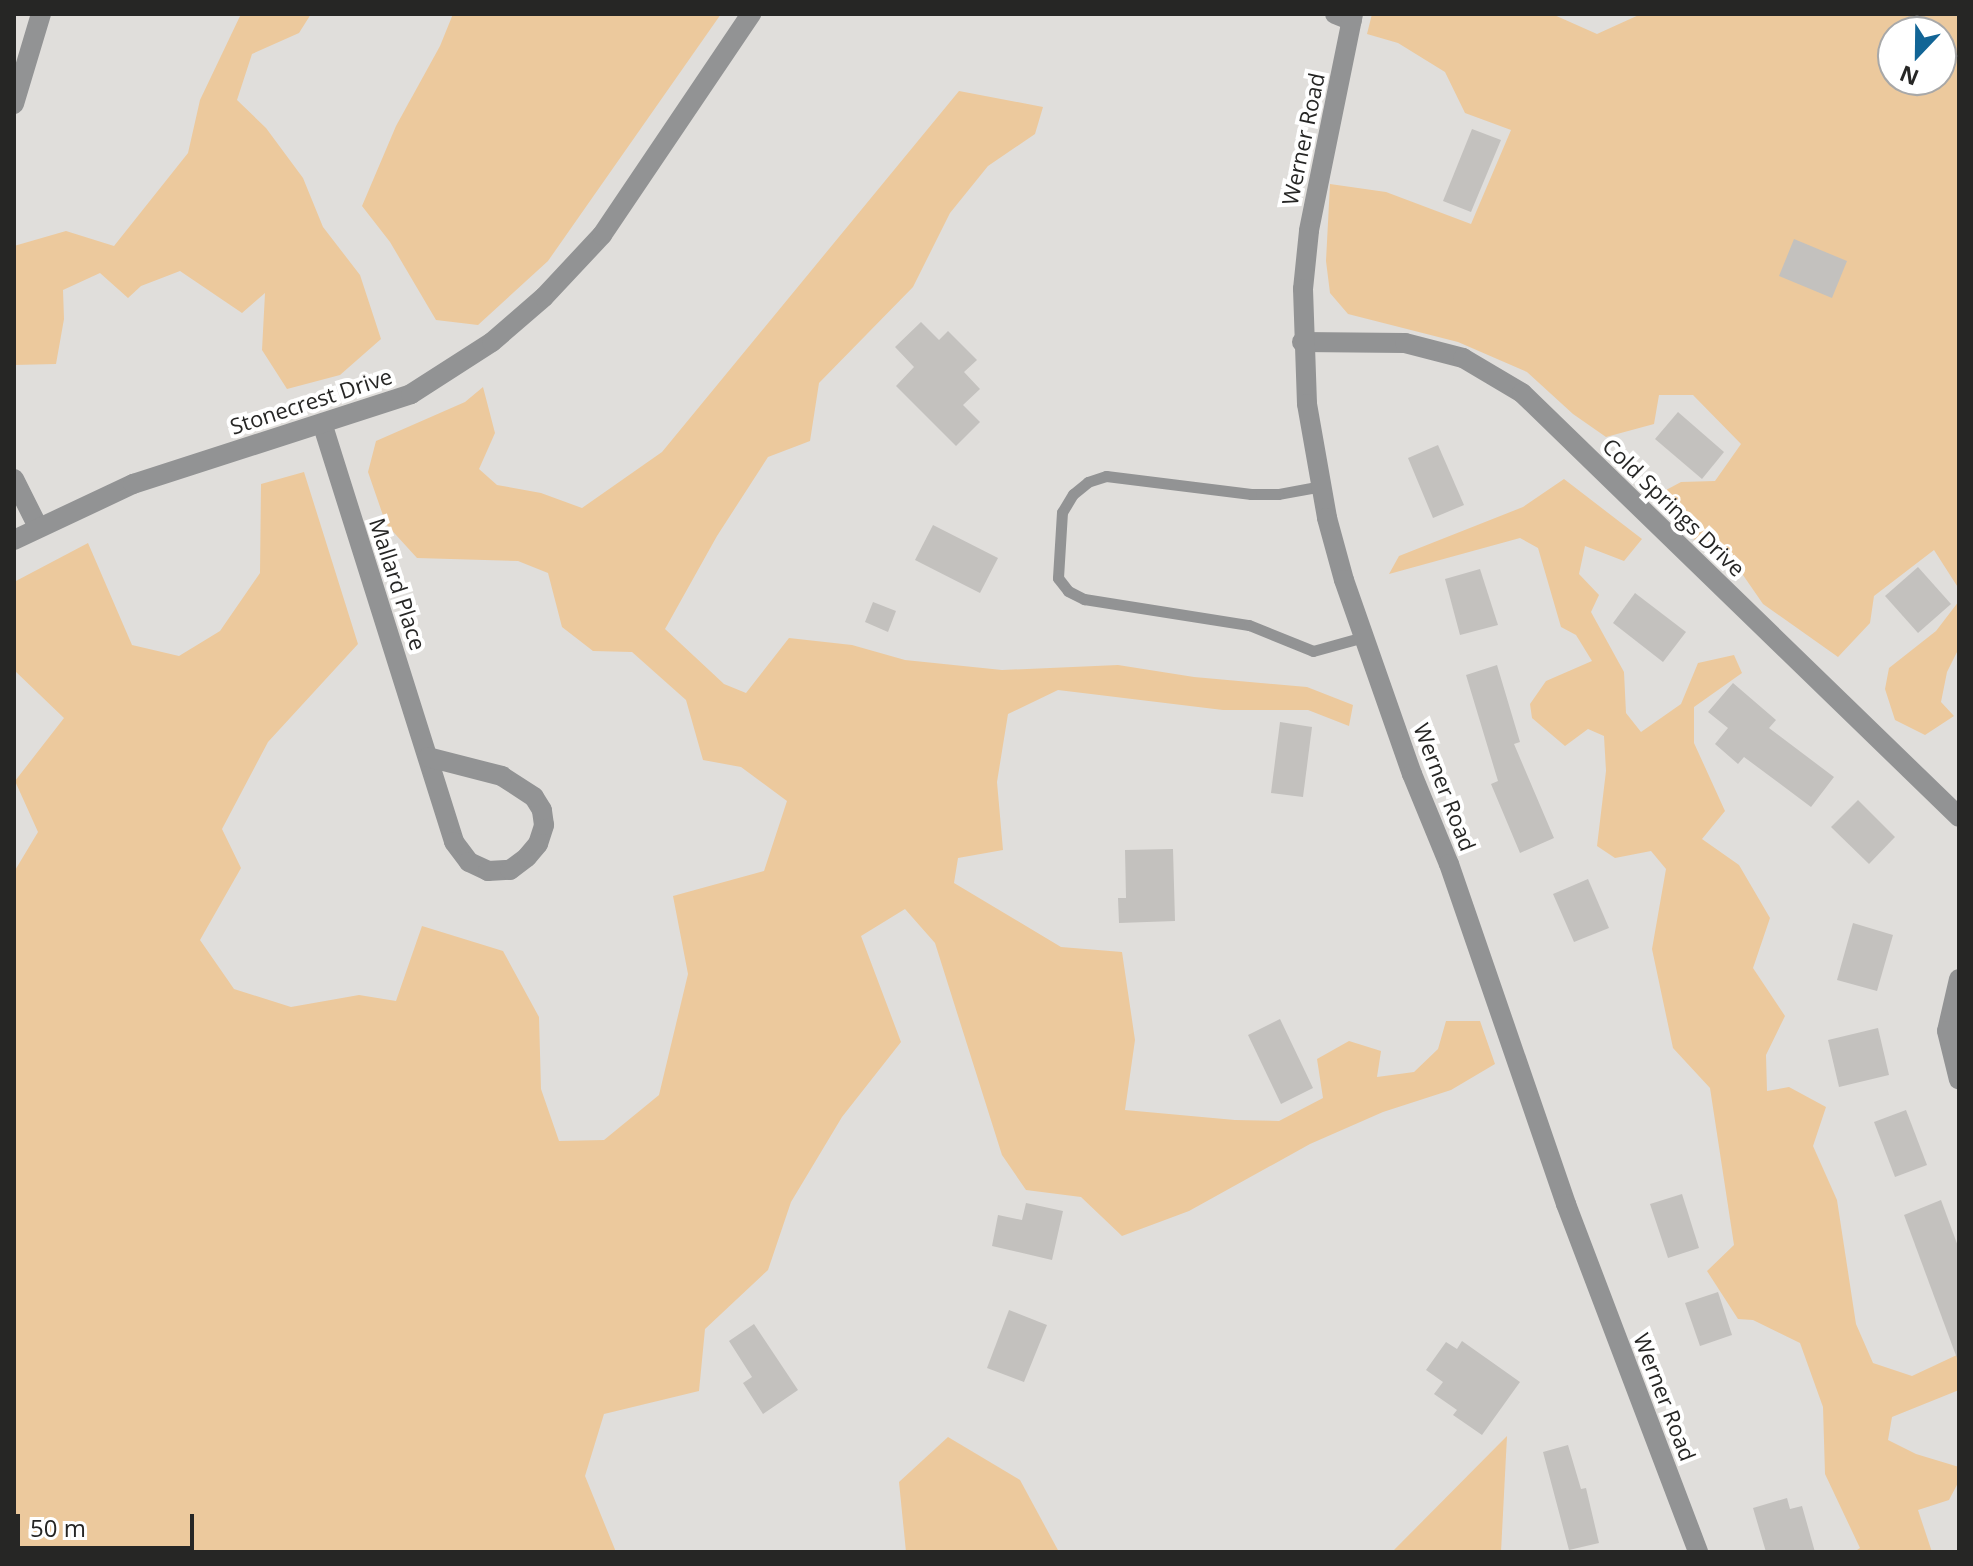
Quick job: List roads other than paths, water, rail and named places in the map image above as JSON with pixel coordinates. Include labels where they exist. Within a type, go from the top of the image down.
[{"type":"street","points":[[14,104],[41,14]]},
{"type":"street","name":"Stonecrest Drive","points":[[14,540],[133,484],[323,426],[411,394],[492,342],[544,297],[602,235],[751,14]]},
{"type":"street","name":"Werner Road","points":[[1347,16],[1309,231],[1302,342],[1307,404],[1322,486],[1344,580],[1412,774],[1449,864],[1566,1204],[1698,1552]]},
{"type":"street","name":"Cold Springs Drive","points":[[1302,342],[1405,343],[1463,358],[1522,393],[1959,817]]},
{"type":"street","name":"Mallard Place","points":[[323,426],[454,842],[469,862],[488,871],[510,870],[527,857],[538,844],[544,825],[542,810],[534,797],[502,776],[428,757]]},
{"type":"street","points":[[14,479],[38,527]]},
{"type":"street","points":[[1959,979],[1947,1031],[1959,1080]]},
{"type":"lane","points":[[1322,486],[1278,494],[1251,494],[1106,476],[1088,482],[1073,494],[1062,512],[1058,578],[1068,591],[1084,599],[1249,625],[1313,651],[1364,637]]}]
